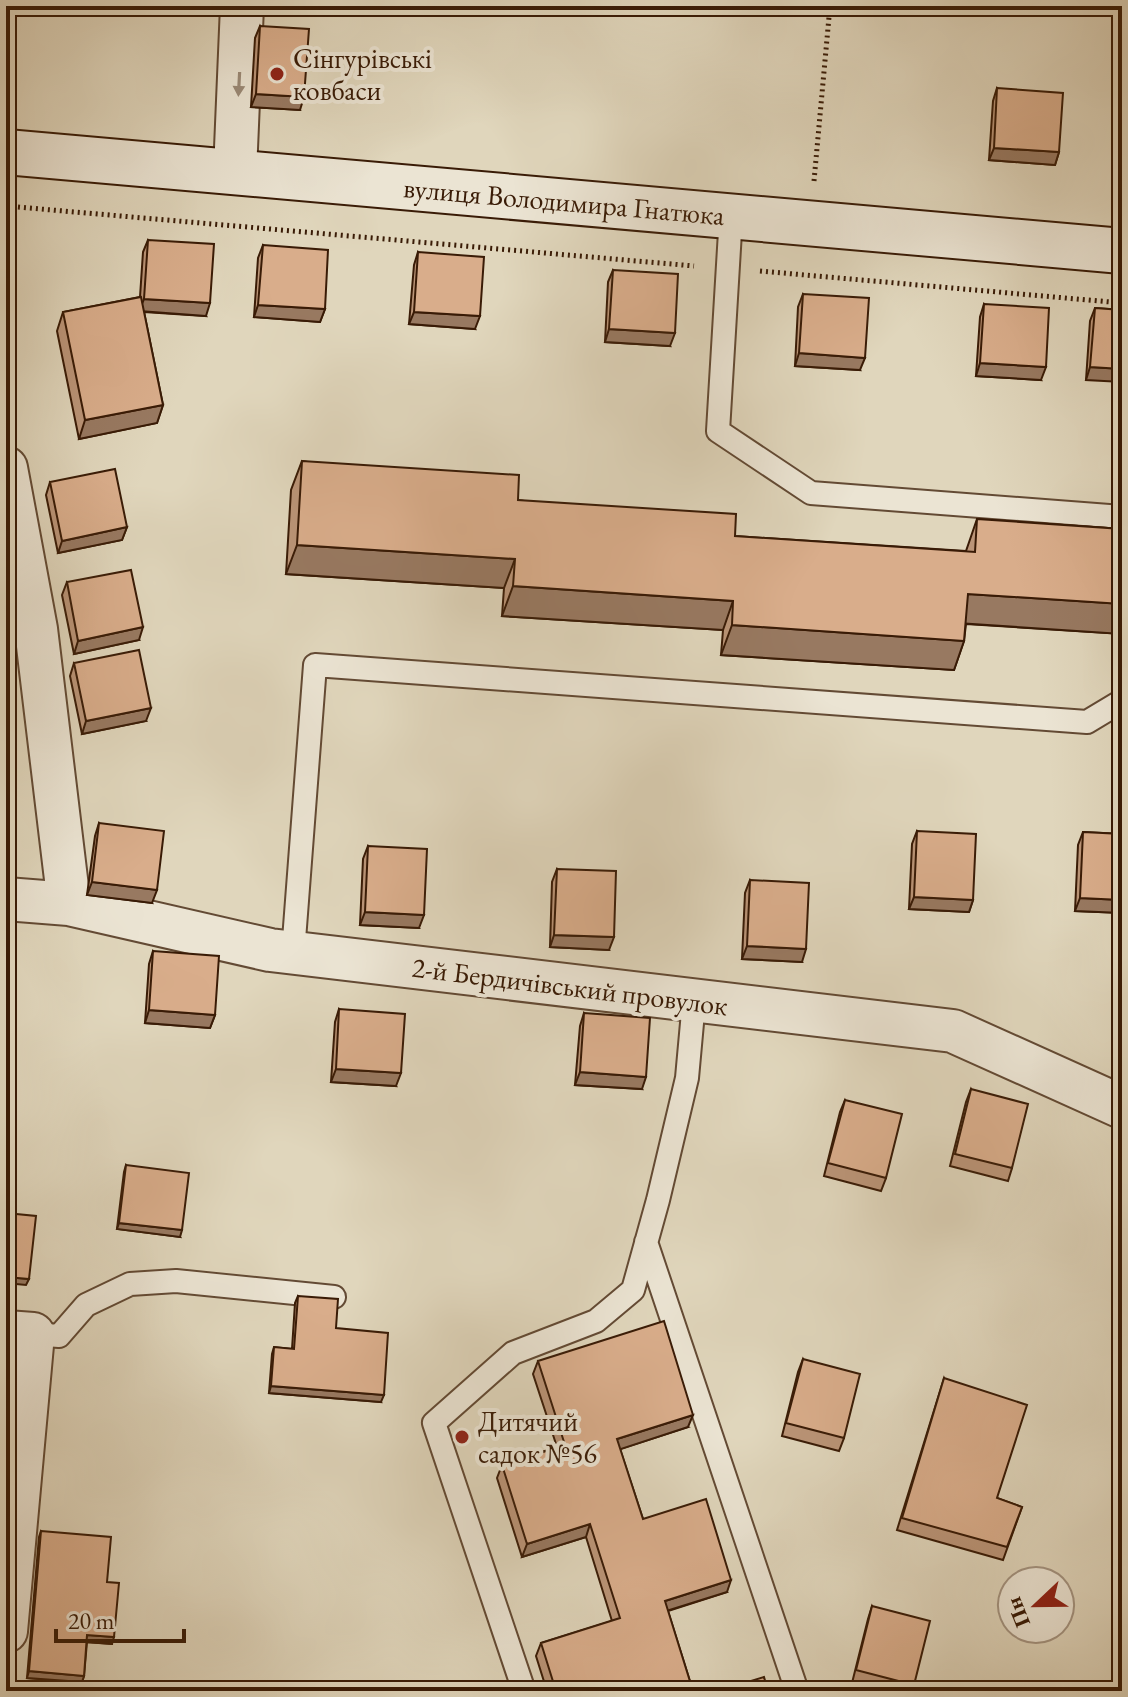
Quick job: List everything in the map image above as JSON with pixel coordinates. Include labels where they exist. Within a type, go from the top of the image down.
[{"type":"main road","name":"вулиця Володимира Гнатюка","points":[[6,152],[1122,251]]},
{"type":"street","points":[[235,172],[242,6]]},
{"type":"street","points":[[6,468],[36,629],[69,904]]},
{"type":"street","name":"2-й Бердичівський провулок","points":[[6,899],[69,904],[270,950],[953,1031],[1122,1107]]},
{"type":"street","points":[[6,1631],[19,1333]]},
{"type":"lane","points":[[731,215],[718,431],[811,493],[1122,517]]},
{"type":"lane","points":[[293,953],[315,665],[1087,722],[1122,701]]},
{"type":"lane","points":[[524,1691],[434,1423],[513,1353],[596,1321],[633,1290],[687,1078],[694,1001]]},
{"type":"lane","points":[[646,1242],[797,1691]]},
{"type":"lane","points":[[19,1333],[59,1336],[86,1305],[130,1284],[176,1281],[334,1297]]},
{"type":"path","points":[[810,222],[830,6]]},
{"type":"path","points":[[6,206],[1122,303]]},
{"type":"building","name":"Сінгурівські ковбаси","points":[[260,26],[309,29],[304,97],[256,94]]},
{"type":"building","points":[[997,88],[1063,93],[1059,152],[994,148]]},
{"type":"building","points":[[148,240],[214,244],[210,303],[144,299]]},
{"type":"building","points":[[263,245],[328,250],[325,309],[258,305]]},
{"type":"building","points":[[418,252],[484,257],[480,316],[414,312]]},
{"type":"building","points":[[613,270],[678,274],[675,333],[609,329]]},
{"type":"building","points":[[803,294],[869,298],[865,358],[799,353]]},
{"type":"building","points":[[141,297],[163,405],[85,420],[63,312]]},
{"type":"building","points":[[984,304],[1049,308],[1046,367],[980,363]]},
{"type":"building","points":[[1095,308],[1122,310],[1122,369],[1090,367]]},
{"type":"building","points":[[302,461],[519,475],[518,500],[736,514],[735,536],[975,552],[977,519],[1122,529],[1122,604],[968,594],[964,641],[732,625],[733,601],[513,586],[515,559],[297,545]]},
{"type":"building","points":[[115,469],[127,527],[62,541],[50,482]]},
{"type":"building","points":[[131,570],[143,627],[78,641],[67,582]]},
{"type":"building","points":[[139,650],[151,708],[86,721],[74,663]]},
{"type":"building","points":[[6,713],[9,713],[6,751]]},
{"type":"building","points":[[99,823],[164,831],[157,890],[92,882]]},
{"type":"building","points":[[917,831],[976,834],[973,900],[914,897]]},
{"type":"building","points":[[1083,832],[1122,834],[1122,900],[1080,898]]},
{"type":"building","points":[[368,846],[427,849],[424,915],[365,912]]},
{"type":"building","points":[[557,869],[616,871],[614,937],[554,935]]},
{"type":"building","points":[[750,880],[809,883],[806,949],[747,946]]},
{"type":"building","points":[[153,951],[219,956],[215,1015],[149,1010]]},
{"type":"building","points":[[339,1009],[405,1014],[401,1073],[336,1069]]},
{"type":"building","points":[[584,1013],[650,1018],[646,1077],[580,1072]]},
{"type":"building","points":[[971,1089],[1028,1104],[1012,1168],[955,1154]]},
{"type":"building","points":[[845,1100],[902,1114],[886,1178],[828,1163]]},
{"type":"building","points":[[126,1165],[189,1173],[182,1230],[119,1223]]},
{"type":"building","points":[[6,1213],[36,1216],[29,1279],[6,1277]]},
{"type":"building","points":[[298,1296],[338,1299],[336,1328],[388,1333],[384,1395],[271,1386],[274,1347],[294,1349]]},
{"type":"building","points":[[664,1321],[693,1415],[617,1439],[643,1519],[706,1499],[731,1580],[665,1601],[693,1691],[556,1691],[541,1643],[620,1618],[590,1524],[527,1544],[502,1465],[565,1445],[538,1361]]},
{"type":"building","points":[[803,1359],[860,1374],[844,1438],[786,1423]]},
{"type":"building","points":[[944,1378],[1027,1405],[997,1498],[1022,1507],[1007,1547],[902,1518]]},
{"type":"building","points":[[41,1531],[111,1537],[107,1582],[119,1583],[114,1637],[87,1635],[84,1676],[29,1671]]},
{"type":"building","points":[[872,1606],[930,1621],[914,1685],[856,1670]]},
{"type":"building","points":[[764,1677],[768,1691],[718,1691]]},
{"type":"place","name":"Сінгурівські ковбаси","points":[[277,74]]},
{"type":"place","name":"Дитячий садок №56","points":[[462,1437]]}]
